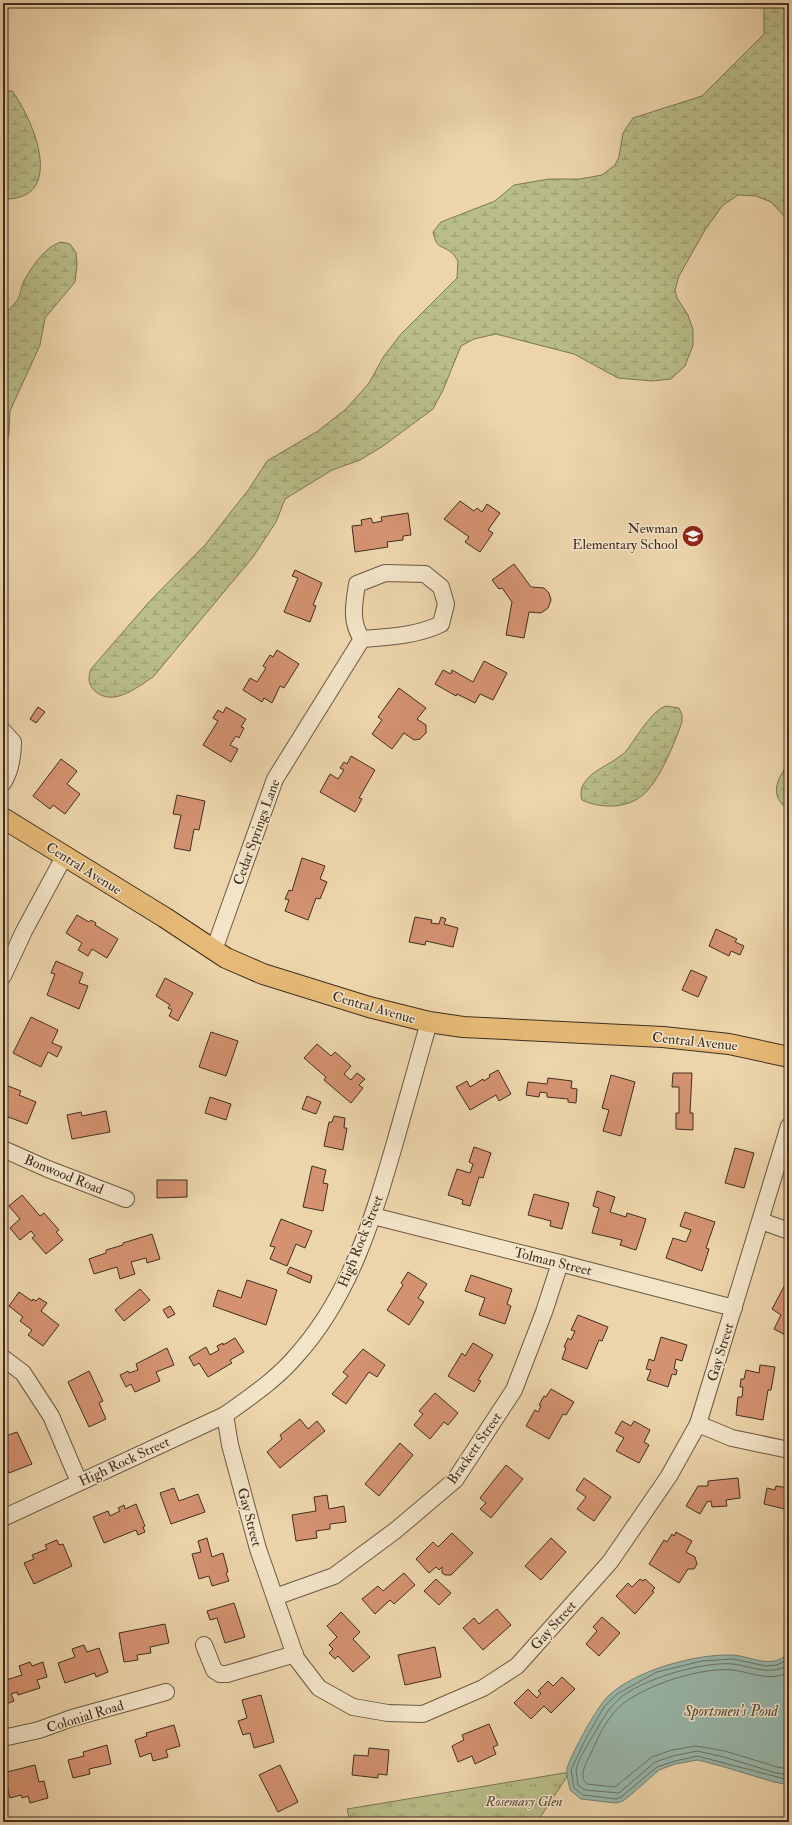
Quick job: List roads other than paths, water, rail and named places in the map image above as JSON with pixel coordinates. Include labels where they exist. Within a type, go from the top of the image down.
[{"type":"main road","name":"Central Avenue","points":[[3,818],[226,958],[263,974],[369,1007],[429,1022],[477,1029],[663,1036],[729,1044],[789,1057]]},
{"type":"street","points":[[385,573],[425,574],[441,587],[446,604],[441,624],[428,630],[362,640],[355,630],[353,613],[357,584],[385,573]]},
{"type":"street","name":"Cedar Springs Lane","points":[[214,950],[275,778],[362,640]]},
{"type":"street","points":[[3,731],[13,742],[13,757],[3,783]]},
{"type":"street","points":[[3,976],[24,931],[64,855]]},
{"type":"street","name":"High Rock Street","points":[[3,1518],[225,1415],[256,1393],[297,1356],[323,1321],[349,1278],[373,1216],[429,1022]]},
{"type":"street","name":"Gay Street","points":[[225,1415],[230,1446],[258,1549],[300,1666],[319,1688],[353,1707],[388,1713],[423,1714],[483,1688],[517,1666],[610,1562],[669,1476],[698,1424],[789,1126]]},
{"type":"street","name":"Bonwood Road","points":[[3,1149],[48,1169],[126,1199]]},
{"type":"street","name":"Tolman Street","points":[[373,1216],[734,1308]]},
{"type":"street","points":[[761,1221],[789,1231]]},
{"type":"street","name":"Brackett Street","points":[[275,1596],[334,1576],[396,1530],[454,1480],[514,1390],[544,1312],[560,1263]]},
{"type":"street","points":[[3,1358],[23,1373],[50,1416],[79,1482]]},
{"type":"street","points":[[698,1424],[732,1438],[789,1450]]},
{"type":"street","points":[[204,1645],[214,1670],[220,1674],[227,1674],[295,1654]]},
{"type":"street","name":"Colonial Road","points":[[3,1738],[39,1730],[72,1718],[166,1692]]},
{"type":"water","name":"Sportsmen's Pond","points":[[789,1652],[789,1785],[698,1760],[675,1764],[659,1770],[623,1801],[616,1803],[581,1799],[570,1790],[567,1769],[576,1747],[588,1725],[603,1703],[614,1691],[626,1683],[654,1670],[686,1660],[718,1655],[732,1655],[769,1662],[783,1658]]},
{"type":"place","name":"Newman Elementary School","points":[[693,536]]},
{"type":"park label","name":"Rosemary Glen","points":[[524,1801]]}]
